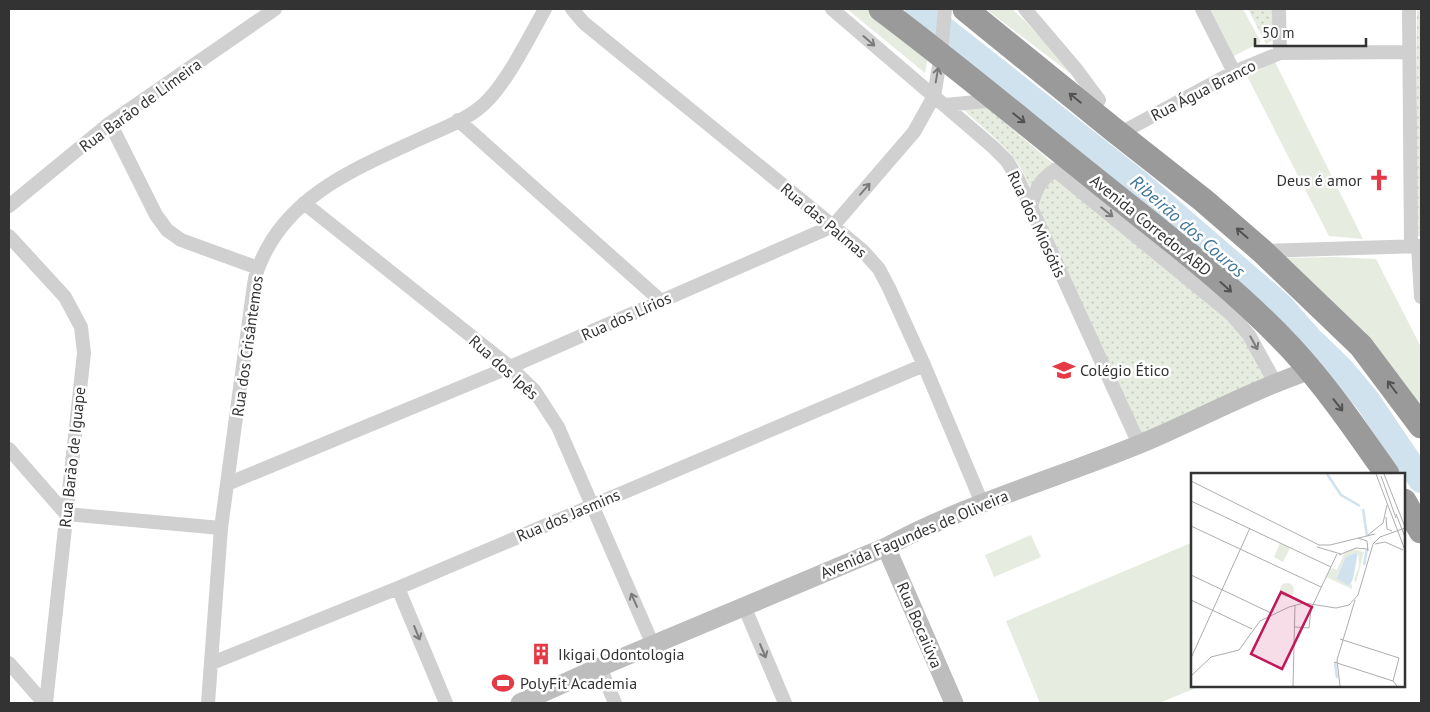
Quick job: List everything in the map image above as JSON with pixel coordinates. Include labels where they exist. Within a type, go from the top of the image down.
[{"type":"highway","name":"Avenida Corredor ABD","points":[[881,9],[942,46],[1068,165],[1216,278],[1266,323],[1311,370],[1354,426],[1386,473]]},
{"type":"highway","points":[[965,9],[1119,134],[1204,200],[1262,251],[1361,346],[1421,426]]},
{"type":"highway","points":[[1405,503],[1421,532]]},
{"type":"main road","name":"Avenida Fagundes de Oliveira","points":[[520,703],[600,667],[886,547],[916,530],[1139,444],[1311,370]]},
{"type":"main road","name":"Rua Bocaiúva","points":[[886,547],[954,703]]},
{"type":"street","name":"Rua Barão de Limeira","points":[[9,206],[110,123],[275,9]]},
{"type":"street","name":"Rua dos Crisântemos","points":[[208,703],[221,528],[252,292],[258,268],[278,229],[316,192],[338,178],[478,110],[496,92],[546,9]]},
{"type":"street","name":"Rua das Palmas","points":[[572,9],[584,23],[863,250],[878,269],[889,288],[924,365],[982,503]]},
{"type":"street","name":"Rua dos Miosótis","points":[[832,9],[945,105],[1007,161],[1018,179],[1139,444]]},
{"type":"street","name":"Rua dos Lírios","points":[[227,484],[510,367],[833,226],[914,132],[934,96],[942,46],[945,9]]},
{"type":"street","points":[[1025,9],[1076,69],[1099,100]]},
{"type":"street","points":[[1202,9],[1234,72]]},
{"type":"street","points":[[1279,9],[1280,53]]},
{"type":"street","points":[[1409,9],[1417,246],[1421,298]]},
{"type":"street","name":"Rua Água Branco","points":[[1119,134],[1234,72],[1280,53],[1410,52]]},
{"type":"street","points":[[945,105],[997,100]]},
{"type":"street","points":[[458,120],[660,301]]},
{"type":"street","points":[[110,123],[156,215],[167,230],[181,240],[258,268]]},
{"type":"street","points":[[1068,165],[1091,199],[1231,314],[1250,335],[1276,384]]},
{"type":"street","points":[[1068,165],[1091,199]]},
{"type":"street","points":[[1031,207],[1035,191],[1045,178],[1068,165]]},
{"type":"street","name":"Rua dos Ipês","points":[[304,203],[510,367],[534,390],[548,408],[558,427],[653,645]]},
{"type":"street","name":"Rua Barão de Iguape","points":[[9,236],[64,297],[81,327],[84,353],[45,703]]},
{"type":"street","points":[[1262,251],[1417,246]]},
{"type":"street","name":"Rua dos Jasmins","points":[[212,663],[398,588],[924,365]]},
{"type":"street","points":[[9,449],[66,514],[221,528]]},
{"type":"street","points":[[398,588],[446,703]]},
{"type":"street","points":[[744,606],[785,703]]},
{"type":"street","points":[[9,663],[45,703]]},
{"type":"street","points":[[600,667],[616,703]]},
{"type":"shaded area","points":[[847,9],[872,9],[929,52],[925,73]]},
{"type":"shaded area","points":[[986,9],[1012,9],[1079,80]]},
{"type":"shaded area","points":[[1206,9],[1243,9],[1261,42],[1232,57]]},
{"type":"shaded area","points":[[1248,9],[1276,9],[1277,38],[1266,44]]},
{"type":"shaded area","points":[[1417,9],[1421,9],[1421,236],[1417,236]]},
{"type":"shaded area","points":[[1275,62],[1363,239],[1329,236],[1247,76]]},
{"type":"shaded area","points":[[987,107],[1058,168],[1032,195],[1021,168],[1013,157],[963,109]]},
{"type":"shaded area","points":[[1056,175],[1226,319],[1245,338],[1272,382],[1141,439],[1034,207],[1039,192]]},
{"type":"shaded area","points":[[1336,257],[1376,259],[1421,347],[1421,407],[1365,332],[1284,258]]},
{"type":"shaded area","points":[[1031,535],[1041,557],[994,577],[985,555]]},
{"type":"shaded area","points":[[1191,543],[1191,687],[1199,687],[1159,703],[1040,703],[1006,621]]},
{"type":"waterway","name":"Ribeirão dos Couros","points":[[918,9],[1141,185],[1281,306],[1310,339],[1340,368],[1367,400],[1421,480]]},
{"type":"place","name":"Deus é amor","points":[[1379,180]]},
{"type":"place","name":"Colégio Ético","points":[[1064,370]]},
{"type":"place","name":"Ikigai Odontologia","points":[[541,654]]},
{"type":"place","name":"PolyFit Academia","points":[[503,683]]}]
